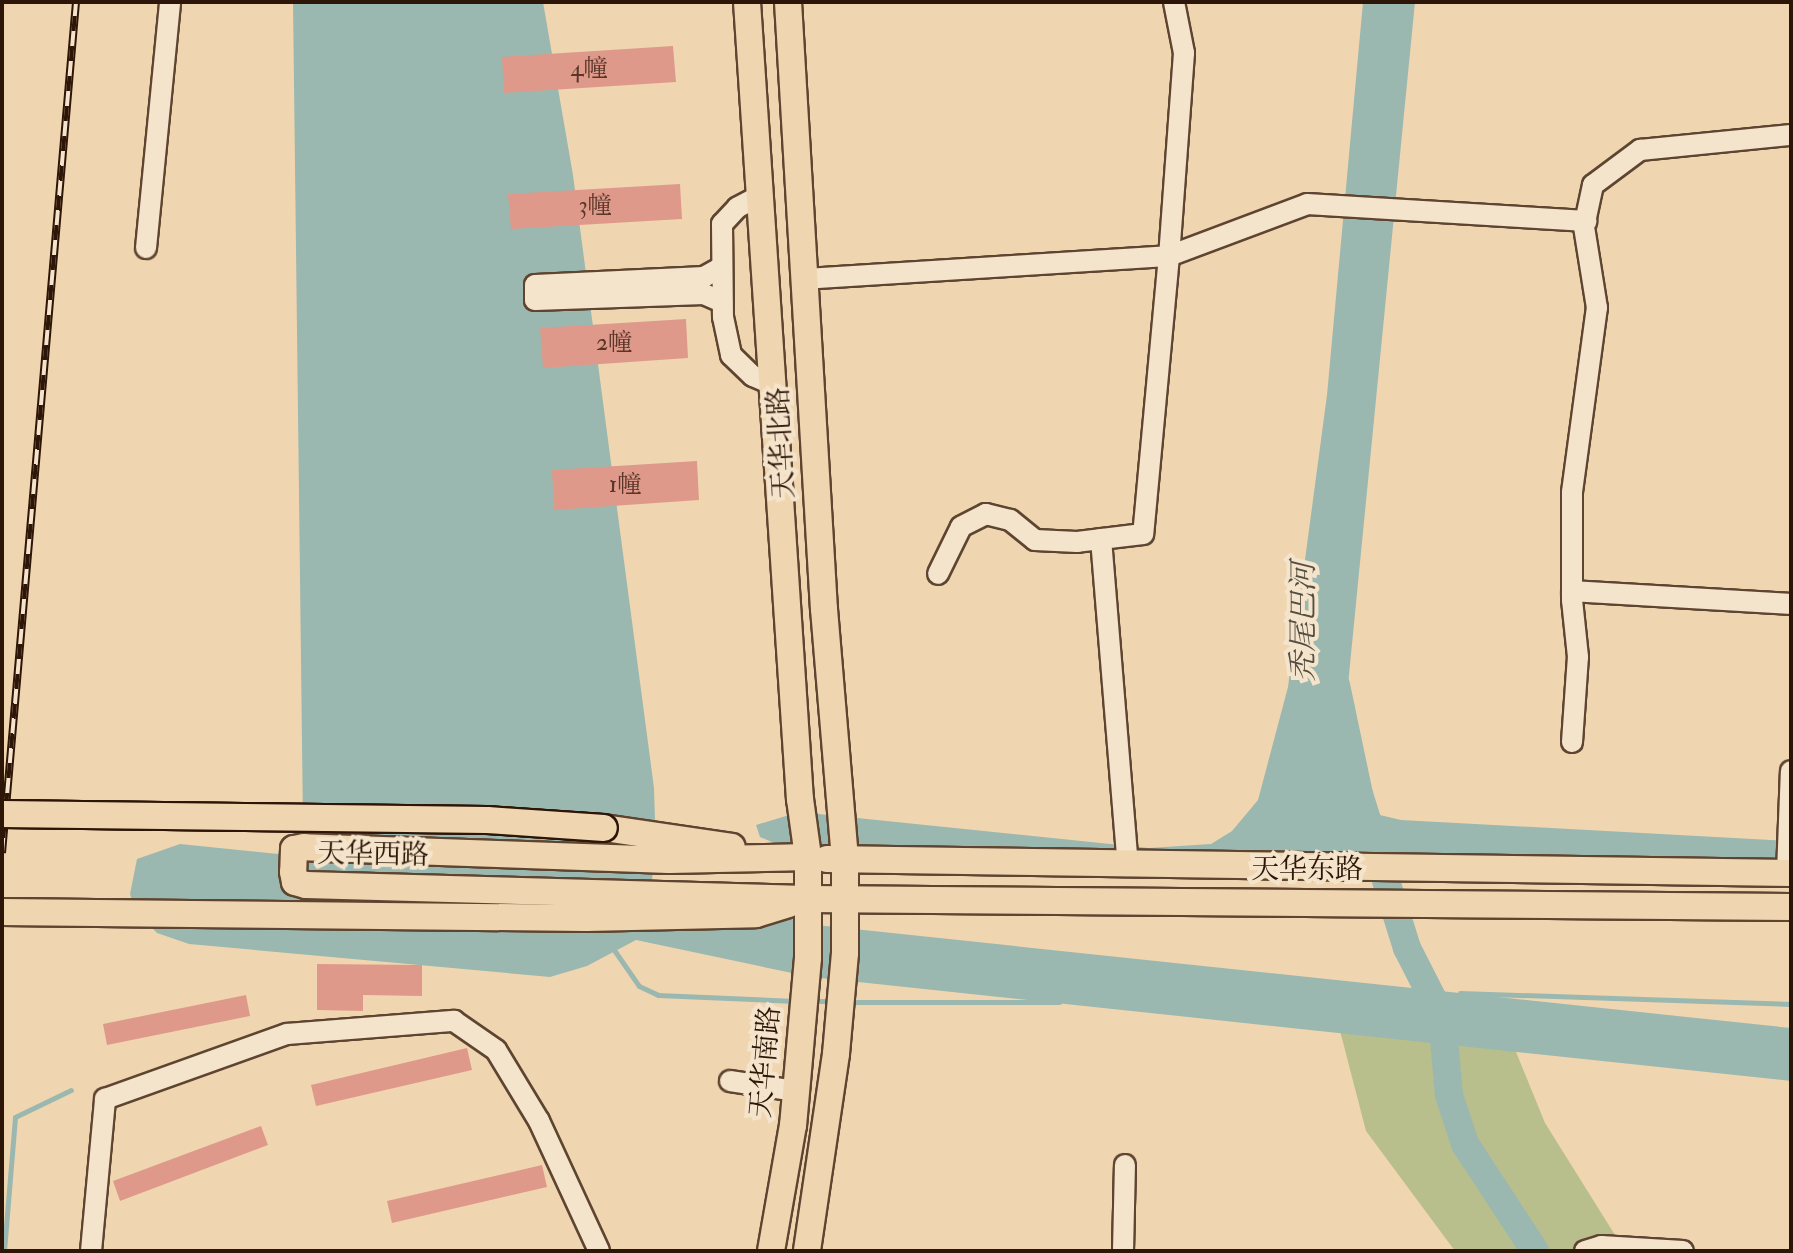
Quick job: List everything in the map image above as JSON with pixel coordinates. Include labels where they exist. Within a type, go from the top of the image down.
[{"type":"main road","name":"天华北路","points":[[747,2],[800,799],[826,879]]},
{"type":"main road","name":"天华北路","points":[[788,2],[804,279],[826,879]]},
{"type":"main road","name":"天华西路","points":[[2,814],[487,820],[604,828],[826,879]]},
{"type":"main road","name":"天华西路","points":[[297,847],[328,847],[669,860],[826,879],[299,885],[294,878],[293,853],[297,847]]},
{"type":"main road","name":"天华东路","points":[[826,879],[1128,866],[1789,873]]},
{"type":"main road","name":"天华东路","points":[[826,879],[1328,902],[1791,907]]},
{"type":"main road","points":[[2,912],[586,918],[756,914],[826,879],[845,953],[836,1054],[807,1251]]},
{"type":"main road","name":"天华南路","points":[[771,1251],[796,1091],[808,958],[826,879]]},
{"type":"street","points":[[146,248],[170,2]]},
{"type":"street","points":[[938,574],[961,527],[986,514],[1010,520],[1035,540],[1101,539],[1143,534],[1184,53],[1174,2]]},
{"type":"street","points":[[1572,742],[1578,657],[1572,591],[1572,492],[1597,308],[1586,221],[1593,185],[1640,150],[1791,135]]},
{"type":"street","points":[[761,195],[727,216],[720,234],[722,302],[731,355],[753,376],[774,385]]},
{"type":"street","points":[[804,279],[1169,256],[1307,204],[1412,214],[1586,221]]},
{"type":"street","points":[[720,268],[704,277],[535,285],[535,300],[704,294],[722,302]]},
{"type":"street","points":[[1101,539],[1128,866]]},
{"type":"street","points":[[1572,591],[1791,604]]},
{"type":"street","points":[[1789,873],[1791,771]]},
{"type":"street","points":[[91,1251],[105,1099],[287,1034],[454,1021],[496,1050],[539,1121],[599,1251]]},
{"type":"street","points":[[730,1081],[796,1091]]},
{"type":"street","points":[[1123,1251],[1125,1165]]},
{"type":"street","points":[[1593,1248],[1683,1251]]},
{"type":"green space","points":[[1503,1020],[1545,1123],[1625,1251],[1455,1251],[1366,1131],[1338,1023]]},
{"type":"water","points":[[293,2],[543,2],[573,175],[654,788],[656,852],[651,886],[816,925],[1791,1028],[1791,1081],[811,977],[636,940],[587,966],[550,977],[189,944],[157,933],[135,910],[130,894],[137,859],[180,844],[278,854],[294,847],[303,826]]},
{"type":"water","points":[[1363,2],[1415,2],[1343,736],[1345,783],[1363,811],[1401,820],[1791,841],[1791,884],[1473,868],[1144,878],[788,849],[760,837],[756,825],[799,812],[1149,848],[1211,844],[1232,831],[1258,800],[1288,687],[1327,395]]},
{"type":"building","points":[[673,46],[676,82],[504,93],[502,57]]},
{"type":"building","points":[[680,184],[682,219],[511,229],[508,194]]},
{"type":"building","points":[[686,319],[688,358],[543,368],[540,328]]},
{"type":"building","points":[[697,461],[699,500],[554,510],[552,470]]},
{"type":"building","points":[[317,964],[422,965],[422,996],[363,995],[363,1011],[317,1010]]},
{"type":"building","points":[[246,995],[250,1016],[107,1045],[103,1024]]},
{"type":"building","points":[[467,1048],[472,1070],[316,1106],[311,1085]]},
{"type":"building","points":[[261,1126],[268,1145],[120,1201],[113,1181]]},
{"type":"building","points":[[542,1165],[547,1187],[392,1223],[387,1201]]},
{"type":"waterway","name":"秃尾巴河","points":[[1336,685],[1359,794],[1407,948],[1442,1017],[1449,1095],[1465,1144],[1535,1251]]},
{"type":"waterway","points":[[612,947],[639,986],[658,995],[795,1001]]},
{"type":"waterway","points":[[1460,993],[1791,1004]]},
{"type":"waterway","points":[[813,1001],[835,1001]]},
{"type":"waterway","points":[[849,1002],[1059,1002]]},
{"type":"waterway","points":[[4,1251],[15,1117],[71,1090]]},
{"type":"railway","points":[[2,853],[76,2]]}]
